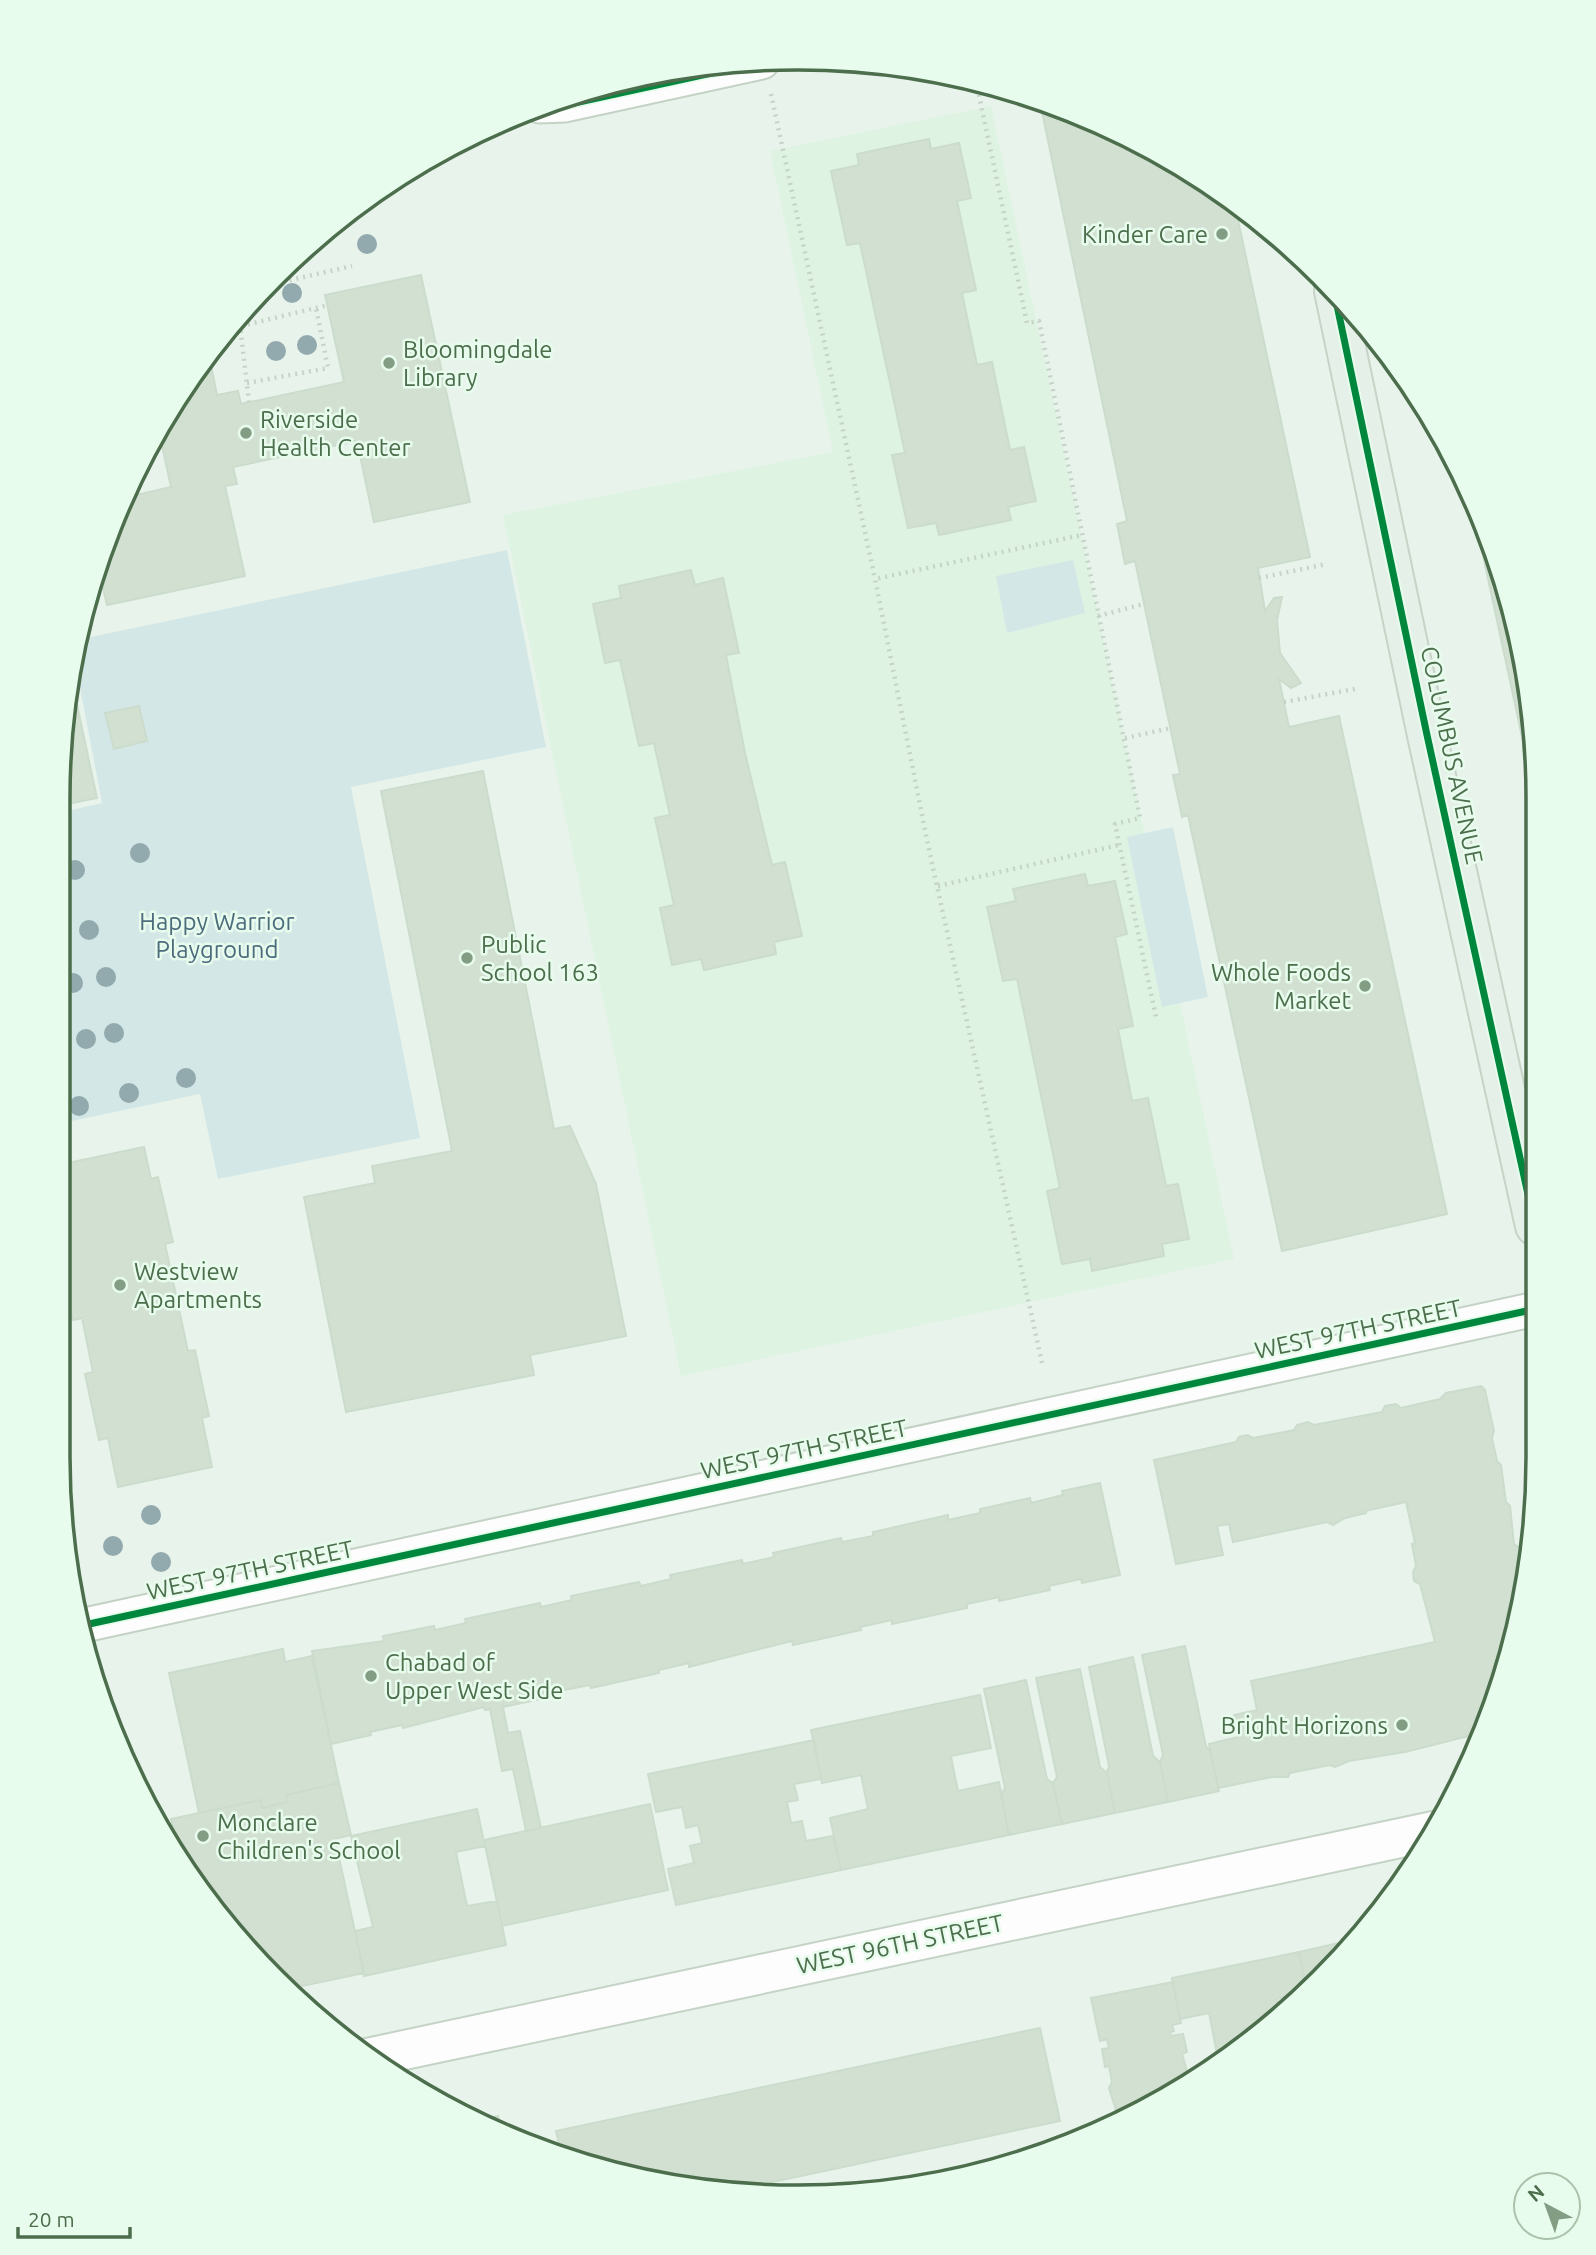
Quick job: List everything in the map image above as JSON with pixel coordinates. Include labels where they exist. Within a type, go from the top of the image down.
[{"type":"main road","name":"COLUMBUS AVENUE","points":[[1338,310],[1427,735],[1526,1185]]},
{"type":"main road","name":"WEST 96TH STREET","points":[[383,2055],[1420,1834]]},
{"type":"street","points":[[590,101],[766,74]]},
{"type":"street","name":"WEST 97TH STREET","points":[[90,1624],[1526,1310]]},
{"type":"path","points":[[766,74],[1042,1363]]},
{"type":"path","points":[[979,93],[1027,323],[1040,321],[1125,738],[1140,818],[1115,824],[1156,1017]]},
{"type":"path","points":[[285,281],[352,266]]},
{"type":"path","points":[[245,325],[328,305]]},
{"type":"path","points":[[247,383],[328,368],[316,307]]},
{"type":"path","points":[[241,330],[241,350],[249,402]]},
{"type":"path","points":[[875,579],[1082,535]]},
{"type":"path","points":[[1259,578],[1327,564]]},
{"type":"path","points":[[1098,616],[1144,604]]},
{"type":"path","points":[[1284,702],[1355,689]]},
{"type":"path","points":[[1125,738],[1171,728]]},
{"type":"path","points":[[938,886],[1119,845]]},
{"type":"shaded area","points":[[991,106],[1234,1259],[681,1376],[503,515],[833,452],[770,151]]},
{"type":"green space","name":"Happy Warrior Playground","points":[[507,550],[546,747],[351,787],[420,1138],[218,1179],[200,1094],[70,1121],[70,810],[102,803],[79,684],[88,637]]},
{"type":"green space","points":[[1073,560],[1085,613],[1007,633],[996,576]]},
{"type":"green space","points":[[1173,827],[1208,997],[1162,1007],[1127,837]]},
{"type":"building","points":[[1042,113],[1120,145],[1162,168],[1238,218],[1310,557],[1258,568],[1265,611],[1274,598],[1282,597],[1277,620],[1280,653],[1301,683],[1291,688],[1279,679],[1289,727],[1339,716],[1447,1214],[1282,1251],[1188,815],[1182,817],[1173,775],[1180,774],[1135,561],[1125,564],[1117,524],[1127,521]]},
{"type":"building","points":[[929,139],[931,149],[959,143],[971,198],[957,201],[976,290],[962,293],[977,365],[992,362],[1010,450],[1024,447],[1036,501],[1008,507],[1011,520],[939,535],[936,523],[908,528],[892,455],[905,453],[860,243],[847,245],[831,171],[859,165],[857,154]]},
{"type":"building","points":[[421,275],[470,502],[374,522],[357,441],[233,467],[237,484],[225,486],[245,576],[107,605],[102,585],[125,519],[136,495],[171,487],[162,445],[211,367],[217,395],[238,391],[241,404],[344,382],[325,295]]},
{"type":"building","points":[[1481,548],[1512,656],[1523,743]]},
{"type":"building","points":[[691,570],[695,585],[723,578],[739,653],[726,655],[745,753],[772,865],[785,862],[802,936],[774,942],[776,954],[704,970],[701,959],[672,965],[660,908],[674,905],[655,818],[670,815],[654,743],[639,746],[620,660],[605,663],[593,604],[621,598],[619,586]]},
{"type":"building","points":[[76,701],[97,798],[70,804]]},
{"type":"building","points":[[139,706],[147,741],[114,749],[105,713]]},
{"type":"building","name":"Public School 163","points":[[483,771],[554,1129],[570,1126],[596,1184],[626,1336],[530,1355],[534,1375],[346,1412],[304,1197],[375,1183],[372,1166],[452,1151],[381,791]]},
{"type":"building","points":[[1085,874],[1088,886],[1115,881],[1127,934],[1115,937],[1133,1026],[1118,1029],[1132,1101],[1148,1098],[1166,1186],[1178,1184],[1189,1239],[1162,1244],[1164,1256],[1092,1271],[1090,1259],[1062,1264],[1047,1191],[1060,1188],[1017,979],[1003,981],[987,907],[1016,901],[1013,889]]},
{"type":"building","name":"Westview Apartments","points":[[144,1147],[151,1179],[158,1177],[173,1242],[165,1244],[188,1351],[195,1350],[209,1416],[202,1418],[212,1467],[118,1487],[108,1438],[99,1440],[85,1374],[93,1372],[82,1318],[73,1320],[70,1305],[70,1162]]},
{"type":"building","points":[[1481,1386],[1485,1390],[1494,1431],[1492,1438],[1497,1461],[1501,1465],[1506,1502],[1510,1506],[1514,1544],[1519,1547],[1520,1554],[1501,1645],[1471,1735],[1405,1752],[1349,1761],[1335,1767],[1330,1765],[1290,1773],[1288,1777],[1272,1777],[1218,1788],[1209,1744],[1238,1737],[1234,1715],[1257,1710],[1251,1681],[1435,1642],[1420,1584],[1414,1581],[1413,1572],[1416,1566],[1412,1544],[1415,1543],[1406,1502],[1365,1511],[1366,1513],[1345,1518],[1333,1525],[1327,1522],[1233,1542],[1229,1524],[1217,1526],[1223,1555],[1176,1564],[1154,1460],[1236,1442],[1239,1437],[1248,1435],[1253,1438],[1294,1430],[1297,1425],[1308,1422],[1314,1425],[1382,1412],[1385,1406],[1396,1404],[1401,1408],[1440,1399],[1446,1393]]},
{"type":"building","points":[[1100,1483],[1120,1575],[1082,1583],[1081,1579],[1049,1586],[1050,1590],[999,1601],[999,1597],[967,1604],[967,1608],[892,1624],[892,1620],[860,1627],[861,1630],[793,1645],[792,1641],[689,1667],[689,1663],[659,1670],[659,1673],[591,1688],[590,1685],[559,1691],[560,1695],[503,1707],[508,1733],[520,1731],[541,1828],[526,1831],[513,1769],[502,1771],[490,1709],[485,1710],[484,1707],[403,1728],[402,1725],[370,1732],[371,1735],[331,1744],[312,1651],[384,1641],[383,1636],[434,1626],[435,1630],[466,1623],[465,1619],[540,1603],[541,1607],[572,1600],[571,1596],[639,1582],[641,1586],[671,1579],[670,1575],[742,1560],[743,1564],[774,1557],[773,1553],[841,1538],[842,1542],[873,1536],[873,1532],[948,1515],[948,1520],[980,1513],[980,1509],[1030,1498],[1031,1503],[1063,1495],[1062,1491]]},
{"type":"building","points":[[1185,1646],[1206,1746],[1210,1751],[1219,1791],[1168,1802],[1160,1762],[1163,1755],[1142,1655]]},
{"type":"building","points":[[283,1649],[285,1662],[312,1656],[339,1783],[286,1795],[287,1802],[262,1808],[260,1800],[199,1813],[169,1673]]},
{"type":"building","points":[[1133,1657],[1153,1756],[1160,1762],[1168,1802],[1115,1813],[1107,1773],[1109,1766],[1089,1667]]},
{"type":"building","points":[[1080,1669],[1100,1767],[1107,1773],[1115,1813],[1062,1824],[1053,1783],[1057,1777],[1036,1678]]},
{"type":"building","points":[[1026,1680],[1047,1779],[1053,1783],[1062,1824],[1009,1835],[1001,1795],[1005,1788],[984,1689]]},
{"type":"building","points":[[980,1695],[991,1748],[951,1756],[958,1791],[999,1782],[1009,1835],[841,1870],[830,1818],[868,1809],[861,1775],[822,1783],[811,1730]]},
{"type":"building","points":[[814,1740],[821,1779],[794,1784],[798,1800],[787,1802],[791,1823],[802,1821],[806,1841],[833,1836],[841,1870],[676,1905],[668,1869],[694,1863],[690,1846],[702,1843],[698,1825],[686,1828],[682,1807],[656,1812],[648,1774]]},
{"type":"building","points":[[339,1783],[351,1835],[335,1839],[364,1973],[299,1987],[220,1900],[173,1830],[171,1819],[260,1800],[262,1808],[287,1802],[286,1795]]},
{"type":"building","points":[[650,1804],[668,1890],[502,1926],[484,1840]]},
{"type":"building","points":[[477,1809],[485,1846],[456,1852],[467,1906],[497,1901],[506,1945],[364,1976],[355,1931],[373,1927],[351,1836]]},
{"type":"building","points":[[1340,1943],[1305,1980],[1299,1952]]},
{"type":"building","points":[[1299,1952],[1305,1980],[1286,1997],[1277,1999],[1278,2004],[1217,2052],[1209,2013],[1180,2019],[1172,1978]]},
{"type":"building","points":[[1173,1982],[1181,2023],[1172,2025],[1174,2031],[1170,2032],[1171,2036],[1183,2034],[1187,2052],[1182,2054],[1187,2071],[1116,2112],[1109,2088],[1112,2082],[1109,2066],[1105,2067],[1102,2049],[1109,2048],[1107,2039],[1100,2041],[1091,1998]]},
{"type":"building","points":[[1040,2028],[1060,2121],[765,2184],[703,2179],[610,2160],[559,2144],[556,2131]]},
{"type":"cycle path","points":[[608,96],[680,80]]},
{"type":"cycle path","points":[[1338,310],[1427,735],[1526,1185]]},
{"type":"cycle path","points":[[90,1624],[1526,1311]]},
{"type":"place","name":"Kinder Care","points":[[1222,234]]},
{"type":"place","name":"Bloomingdale Library","points":[[389,363]]},
{"type":"place","name":"Riverside Health Center","points":[[246,433]]},
{"type":"place","name":"Public School 163","points":[[467,958]]},
{"type":"place","name":"Whole Foods Market","points":[[1365,986]]},
{"type":"place","name":"Westview Apartments","points":[[120,1285]]},
{"type":"place","name":"Chabad of Upper West Side","points":[[371,1676]]},
{"type":"place","name":"Bright Horizons","points":[[1402,1725]]},
{"type":"place","name":"Monclare Children's School","points":[[203,1836]]}]
